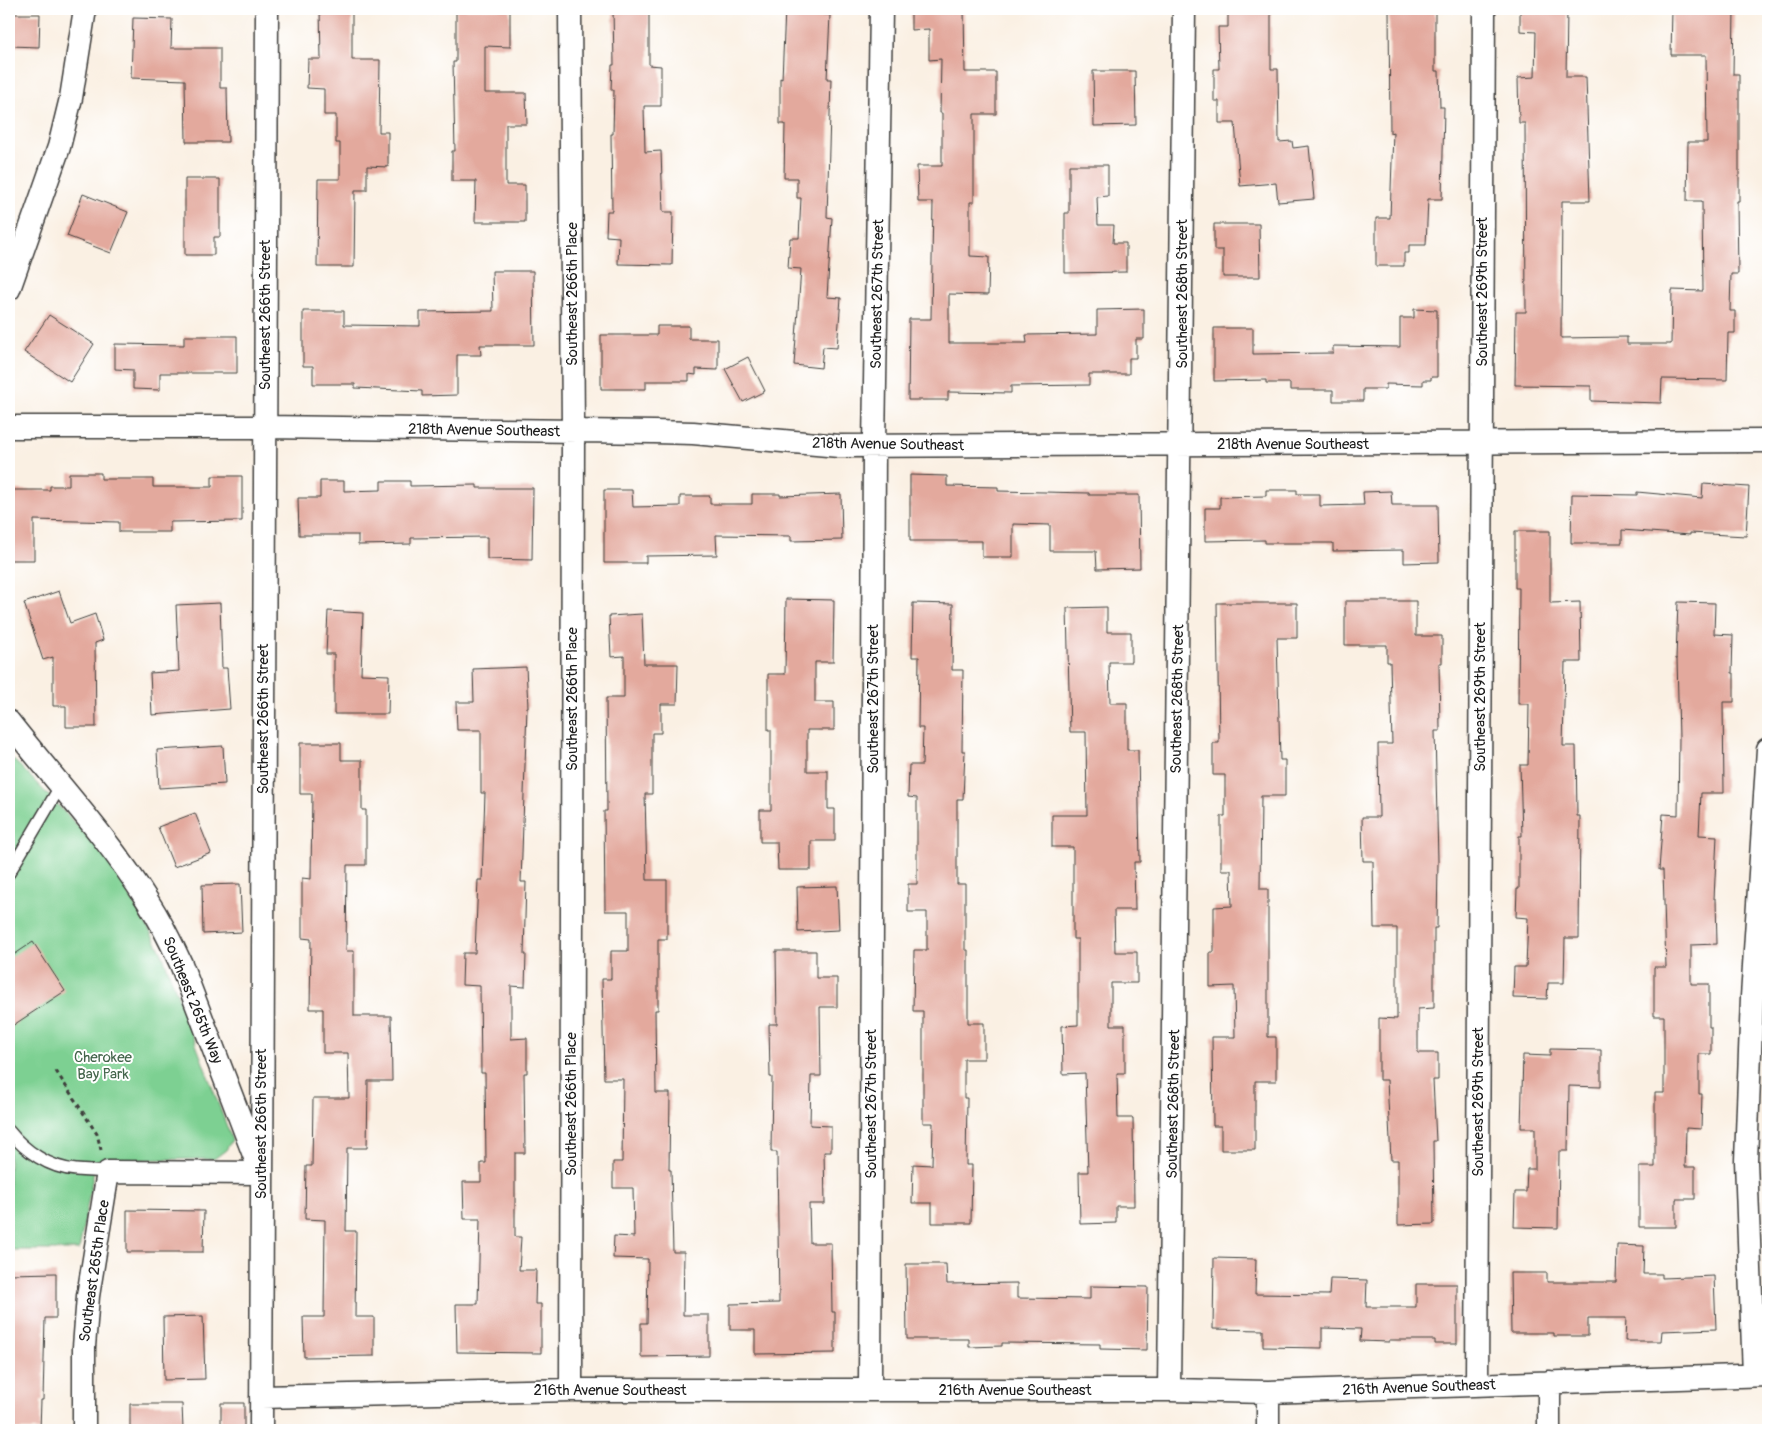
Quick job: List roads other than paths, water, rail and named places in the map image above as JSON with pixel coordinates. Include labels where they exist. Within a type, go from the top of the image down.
[{"type":"street","points":[[9,289],[59,147],[71,98],[85,9]]},
{"type":"street","name":"Southeast 266th Street","points":[[261,1430],[267,9]]},
{"type":"street","name":"Southeast 266th Place","points":[[570,9],[573,431],[570,1390]]},
{"type":"street","name":"Southeast 267th Street","points":[[870,1389],[874,445],[881,9]]},
{"type":"street","name":"Southeast 268th Street","points":[[1169,1390],[1184,9]]},
{"type":"street","name":"Southeast 269th Street","points":[[1476,1385],[1484,9]]},
{"type":"street","name":"218th Avenue Southeast","points":[[9,427],[265,427],[693,433],[839,446],[1768,441]]},
{"type":"street","name":"Southeast 265th Way","points":[[9,722],[126,869],[168,935],[181,964],[261,1173]]},
{"type":"street","points":[[1761,1375],[1746,1161],[1752,997],[1768,749]]},
{"type":"street","points":[[108,1172],[261,1173]]},
{"type":"street","name":"Southeast 265th Place","points":[[84,1430],[84,1347],[88,1296],[108,1172]]},
{"type":"street","name":"216th Avenue Southeast","points":[[261,1397],[570,1390],[870,1389],[1268,1392],[1761,1375]]},
{"type":"street","points":[[1548,1430],[1549,1382]]},
{"type":"street","points":[[1268,1392],[1268,1430]]},
{"type":"lane","points":[[9,873],[61,785]]},
{"type":"lane","points":[[9,1131],[21,1145],[51,1164],[75,1170],[108,1172]]},
{"type":"park label","name":"Cherokee Bay Park","points":[[103,1066]]}]
